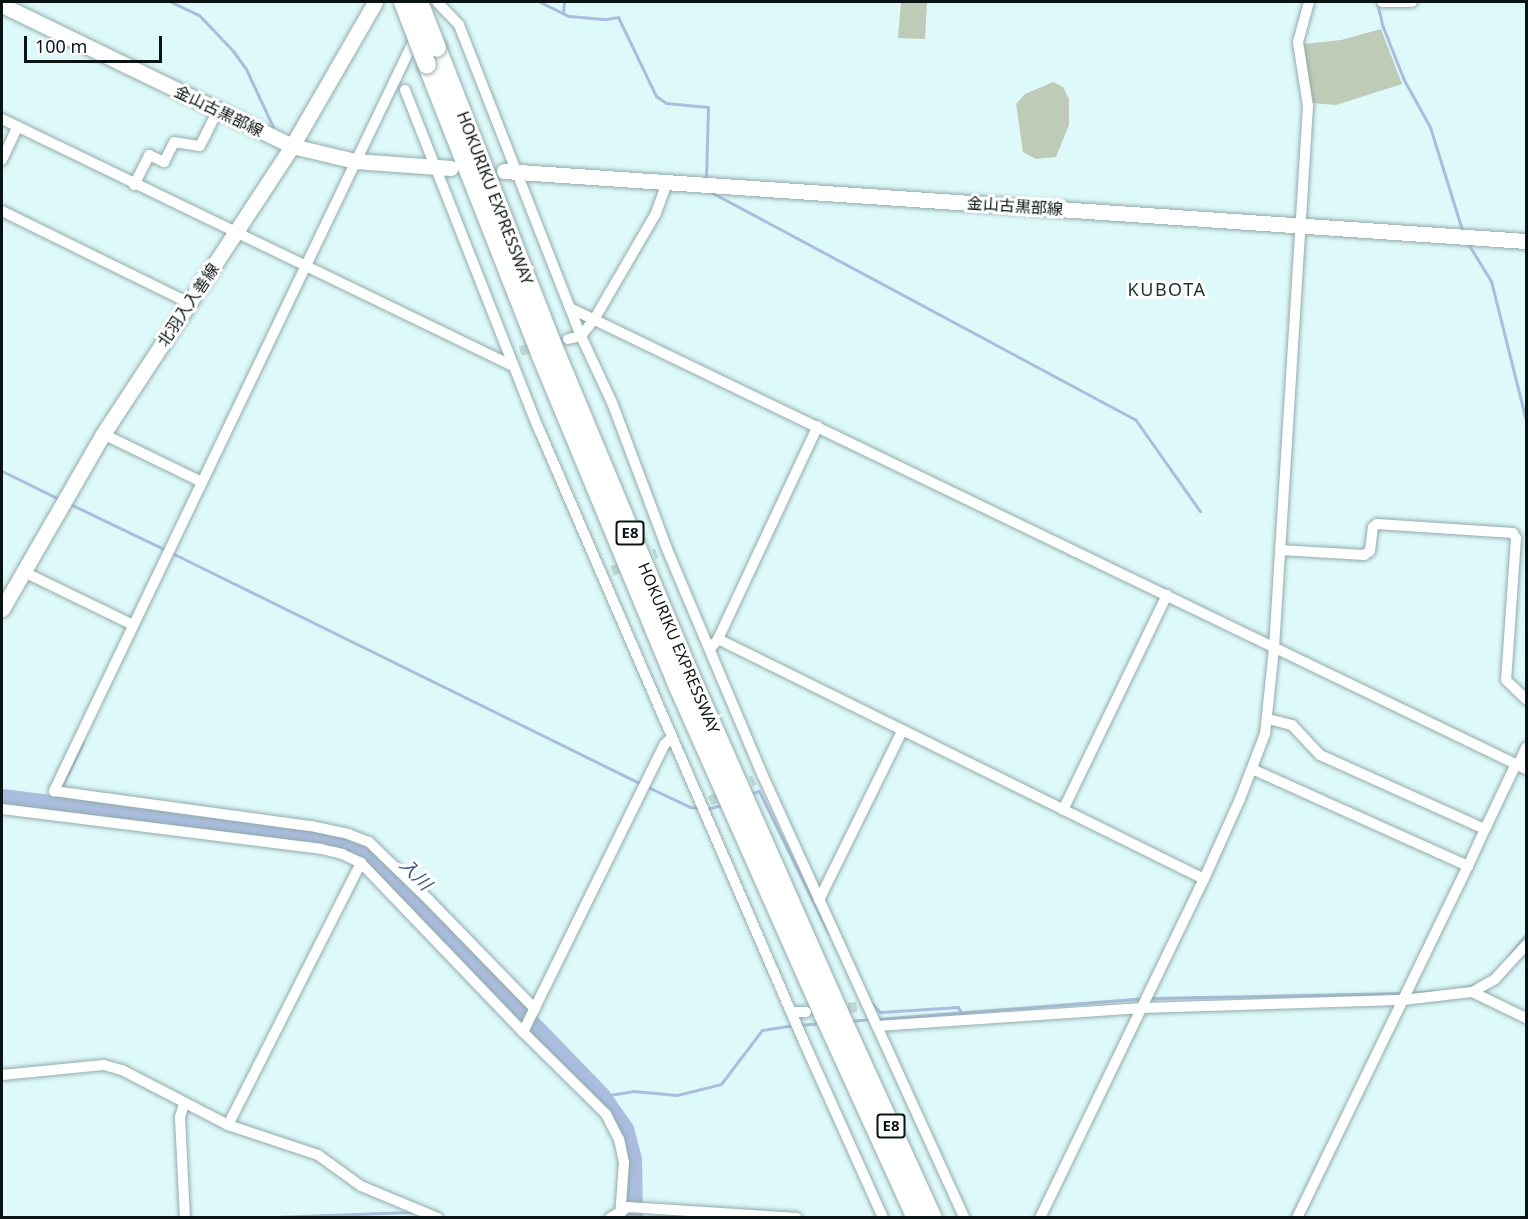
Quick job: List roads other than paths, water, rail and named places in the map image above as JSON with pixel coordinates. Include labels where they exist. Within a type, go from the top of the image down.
[{"type":"highway","name":"HOKURIKU EXPRESSWAY","points":[[403,2],[621,552],[822,1013],[841,1035],[933,1218]]},
{"type":"highway","name":"HOKURIKU EXPRESSWAY","points":[[420,2],[822,1013]]},
{"type":"highway","name":"HOKURIKU EXPRESSWAY","points":[[841,1035],[916,1218]]},
{"type":"main road","name":"北羽入入善線","points":[[2,609],[103,434],[292,146],[375,2]]},
{"type":"main road","name":"金山古黒部線","points":[[2,5],[292,146],[355,161],[451,168]]},
{"type":"main road","name":"金山古黒部線","points":[[511,171],[1527,241]]},
{"type":"street","points":[[535,1009],[369,842],[321,828],[54,791],[355,161],[435,2],[459,25],[511,171],[613,405],[662,551],[711,648],[759,778],[819,900],[862,1006],[877,1026],[964,1218]]},
{"type":"street","points":[[1040,1218],[1204,879],[1252,769],[1268,719],[1308,106],[1298,42],[1309,2]]},
{"type":"street","points":[[1382,2],[1412,2]]},
{"type":"street","points":[[405,90],[434,167],[607,574],[672,737],[706,803],[791,1012],[884,1218]]},
{"type":"street","points":[[134,185],[148,155],[164,162],[174,142],[200,146],[218,110]]},
{"type":"street","points":[[2,119],[305,268],[514,358]]},
{"type":"street","points":[[2,160],[17,128]]},
{"type":"street","points":[[568,339],[581,336],[595,318],[656,213],[667,182]]},
{"type":"street","points":[[2,211],[189,303]]},
{"type":"street","points":[[572,309],[595,318],[1520,766]]},
{"type":"street","points":[[711,648],[718,639],[818,426]]},
{"type":"street","points":[[103,434],[202,482]]},
{"type":"street","points":[[1280,550],[1364,555],[1370,551],[1374,527],[1377,524],[1513,533],[1516,538],[1506,680],[1527,699]]},
{"type":"street","points":[[22,571],[133,625]]},
{"type":"street","points":[[1063,810],[1167,596]]},
{"type":"street","points":[[718,639],[1204,879]]},
{"type":"street","points":[[1268,719],[1292,725],[1320,755],[1485,829]]},
{"type":"street","points":[[819,900],[903,731]]},
{"type":"street","points":[[523,1032],[665,744],[672,737]]},
{"type":"street","points":[[1297,1218],[1485,829],[1520,766],[1527,748]]},
{"type":"street","points":[[1252,769],[1468,866]]},
{"type":"street","points":[[2,809],[321,849],[342,854],[360,864],[606,1114],[619,1139],[624,1162],[620,1214],[650,1208],[797,1218]]},
{"type":"street","points":[[228,1125],[360,864]]},
{"type":"street","points":[[877,1026],[1142,1008],[1403,1000],[1472,992],[1495,979],[1527,945]]},
{"type":"street","points":[[1472,992],[1527,1018]]},
{"type":"street","points":[[791,1012],[822,1013]]},
{"type":"street","points":[[2,1075],[104,1065],[122,1070],[228,1125],[318,1155],[361,1186],[438,1218]]},
{"type":"street","points":[[184,1104],[180,1117],[185,1218]]},
{"type":"waterway","points":[[171,2],[199,15],[233,51],[246,69],[273,127]]},
{"type":"waterway","points":[[540,2],[569,16],[606,19],[618,17],[656,96],[666,103],[708,107],[706,180]]},
{"type":"waterway","points":[[563,13],[564,2]]},
{"type":"waterway","points":[[1377,2],[1383,27],[1404,80],[1430,127],[1463,233]]},
{"type":"waterway","points":[[709,191],[1135,419],[1200,511]]},
{"type":"waterway","points":[[1467,242],[1491,281],[1526,420]]},
{"type":"waterway","points":[[2,471],[61,500]]},
{"type":"waterway","points":[[70,504],[166,550]]},
{"type":"waterway","points":[[172,553],[631,779],[690,807],[700,808]]},
{"type":"waterway","points":[[54,803],[83,742]]},
{"type":"waterway","points":[[749,794],[759,791],[829,934]]},
{"type":"waterway","name":"入川","points":[[2,797],[327,837],[352,845],[379,864],[603,1096],[626,1129],[634,1159],[635,1218]]},
{"type":"waterway","points":[[707,809],[724,804]]},
{"type":"waterway","points":[[1506,960],[1526,934]]},
{"type":"waterway","points":[[1459,989],[1475,985]]},
{"type":"waterway","points":[[1411,993],[1434,991]]},
{"type":"waterway","points":[[1150,998],[1404,993]]},
{"type":"waterway","points":[[878,1019],[1143,998]]},
{"type":"waterway","points":[[871,1003],[880,1012],[958,1007],[961,1013]]},
{"type":"waterway","points":[[851,1021],[871,1019]]},
{"type":"waterway","points":[[800,1025],[820,1023]]},
{"type":"waterway","points":[[603,1096],[633,1091],[677,1095],[721,1084],[762,1030],[793,1025]]},
{"type":"waterway","points":[[245,1218],[411,1212]]},
{"type":"tunnel","points":[[520,351],[543,345]]},
{"type":"tunnel","points":[[612,571],[657,553]]},
{"type":"tunnel","points":[[710,801],[754,780]]},
{"type":"tunnel","points":[[833,1009],[857,1007]]},
{"type":"district","name":"KUBOTA","points":[[1167,289]]}]
